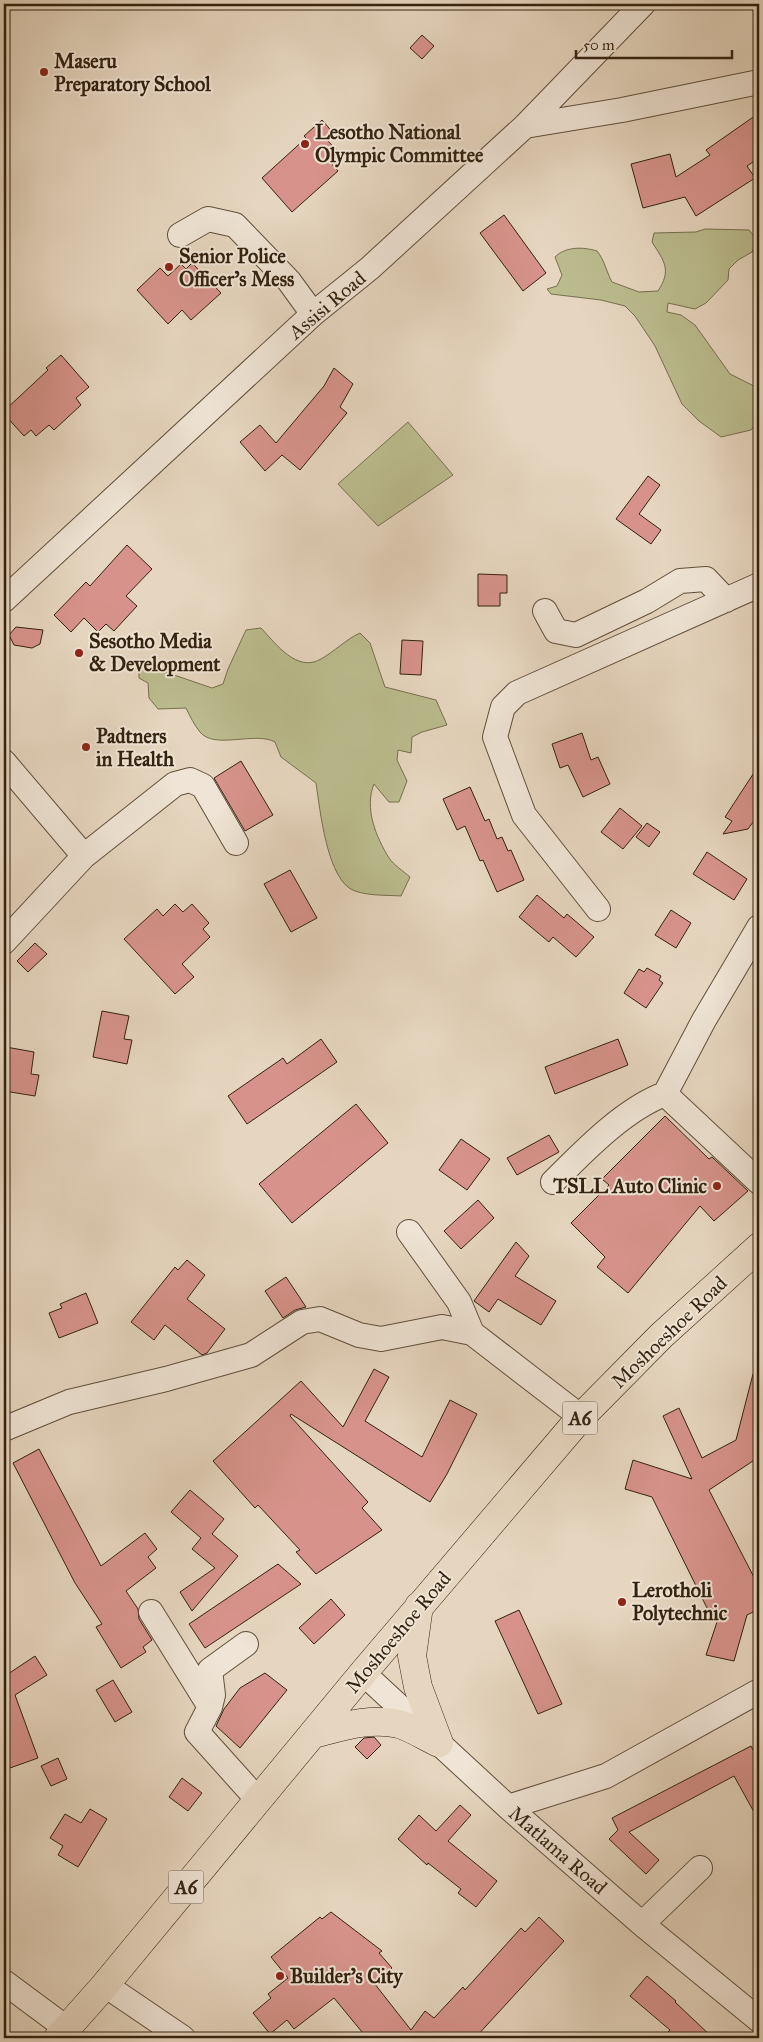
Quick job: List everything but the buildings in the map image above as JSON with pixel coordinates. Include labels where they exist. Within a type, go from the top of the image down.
[{"type":"main road","name":"Moshoeshoe Road","points":[[62,2033],[105,1985],[419,1606],[581,1417],[661,1336],[759,1246]]},
{"type":"main road","points":[[419,1606],[412,1656],[418,1687],[439,1742]]},
{"type":"main road","points":[[313,1734],[371,1722],[386,1722],[401,1725],[439,1742]]},
{"type":"street","name":"Assisi Road","points":[[4,600],[313,314],[370,268],[525,126],[643,4]]},
{"type":"street","points":[[525,126],[622,110],[759,82]]},
{"type":"street","points":[[180,235],[208,219],[236,224],[288,281],[313,314]]},
{"type":"street","points":[[545,611],[556,631],[576,635],[646,601],[680,581],[706,579],[726,600]]},
{"type":"street","points":[[598,909],[524,815],[496,737],[503,707],[517,693],[759,585]]},
{"type":"street","points":[[4,762],[84,856]]},
{"type":"street","points":[[4,942],[84,856],[175,784],[190,780],[203,786],[236,843]]},
{"type":"street","points":[[553,1182],[595,1140],[653,1099],[665,1094],[704,1020],[759,927]]},
{"type":"street","points":[[665,1094],[759,1182]]},
{"type":"street","points":[[408,1232],[459,1302],[472,1333]]},
{"type":"street","points":[[4,1429],[69,1402],[166,1380],[251,1355],[302,1322],[320,1319],[359,1335],[381,1339],[442,1327],[472,1333],[581,1417]]},
{"type":"street","points":[[151,1612],[210,1707]]},
{"type":"street","points":[[246,1644],[210,1670],[214,1694],[210,1707],[197,1732],[258,1800]]},
{"type":"street","name":"Matlama Road","points":[[363,1673],[508,1807],[642,1924],[759,2020]]},
{"type":"street","points":[[508,1807],[606,1776],[759,1691]]},
{"type":"street","points":[[642,1924],[700,1868]]},
{"type":"street","points":[[4,1982],[62,2033]]},
{"type":"street","points":[[105,1985],[183,2038]]},
{"type":"green space","points":[[705,229],[749,230],[758,241],[752,252],[738,260],[729,269],[728,280],[706,303],[695,309],[668,303],[667,312],[681,315],[695,325],[730,374],[752,385],[759,392],[759,419],[751,430],[721,437],[699,421],[682,404],[655,346],[635,316],[625,306],[601,300],[551,294],[547,289],[557,286],[562,275],[555,257],[564,251],[581,248],[597,251],[612,282],[639,292],[658,291],[665,277],[665,266],[652,242],[654,233],[696,232]]},
{"type":"green space","points":[[408,422],[453,475],[378,526],[338,484]]},
{"type":"green space","points":[[261,628],[280,649],[295,660],[304,662],[321,659],[360,633],[370,643],[385,687],[436,700],[447,725],[412,737],[411,753],[398,750],[397,760],[407,781],[399,802],[389,802],[374,784],[371,793],[370,803],[373,822],[384,850],[391,861],[410,877],[401,896],[360,893],[345,885],[331,860],[316,783],[281,757],[275,742],[257,738],[215,740],[206,737],[200,732],[186,708],[158,709],[149,698],[148,683],[139,678],[139,669],[148,666],[212,688],[223,684],[246,630]]},
{"type":"place","name":"Maseru Preparatory School","points":[[44,72]]},
{"type":"place","name":"Lesotho National Olympic Committee","points":[[305,144]]},
{"type":"place","name":"Senior Police Officer's Mess","points":[[169,267]]},
{"type":"place","name":"Sesotho Media & Development","points":[[79,653]]},
{"type":"place","name":"Padtners in Health","points":[[86,747]]},
{"type":"place","name":"TSLL Auto Clinic","points":[[717,1186]]},
{"type":"place","name":"Lerotholi Polytechnic","points":[[622,1602]]},
{"type":"place","name":"Builder's City","points":[[280,1976]]}]
